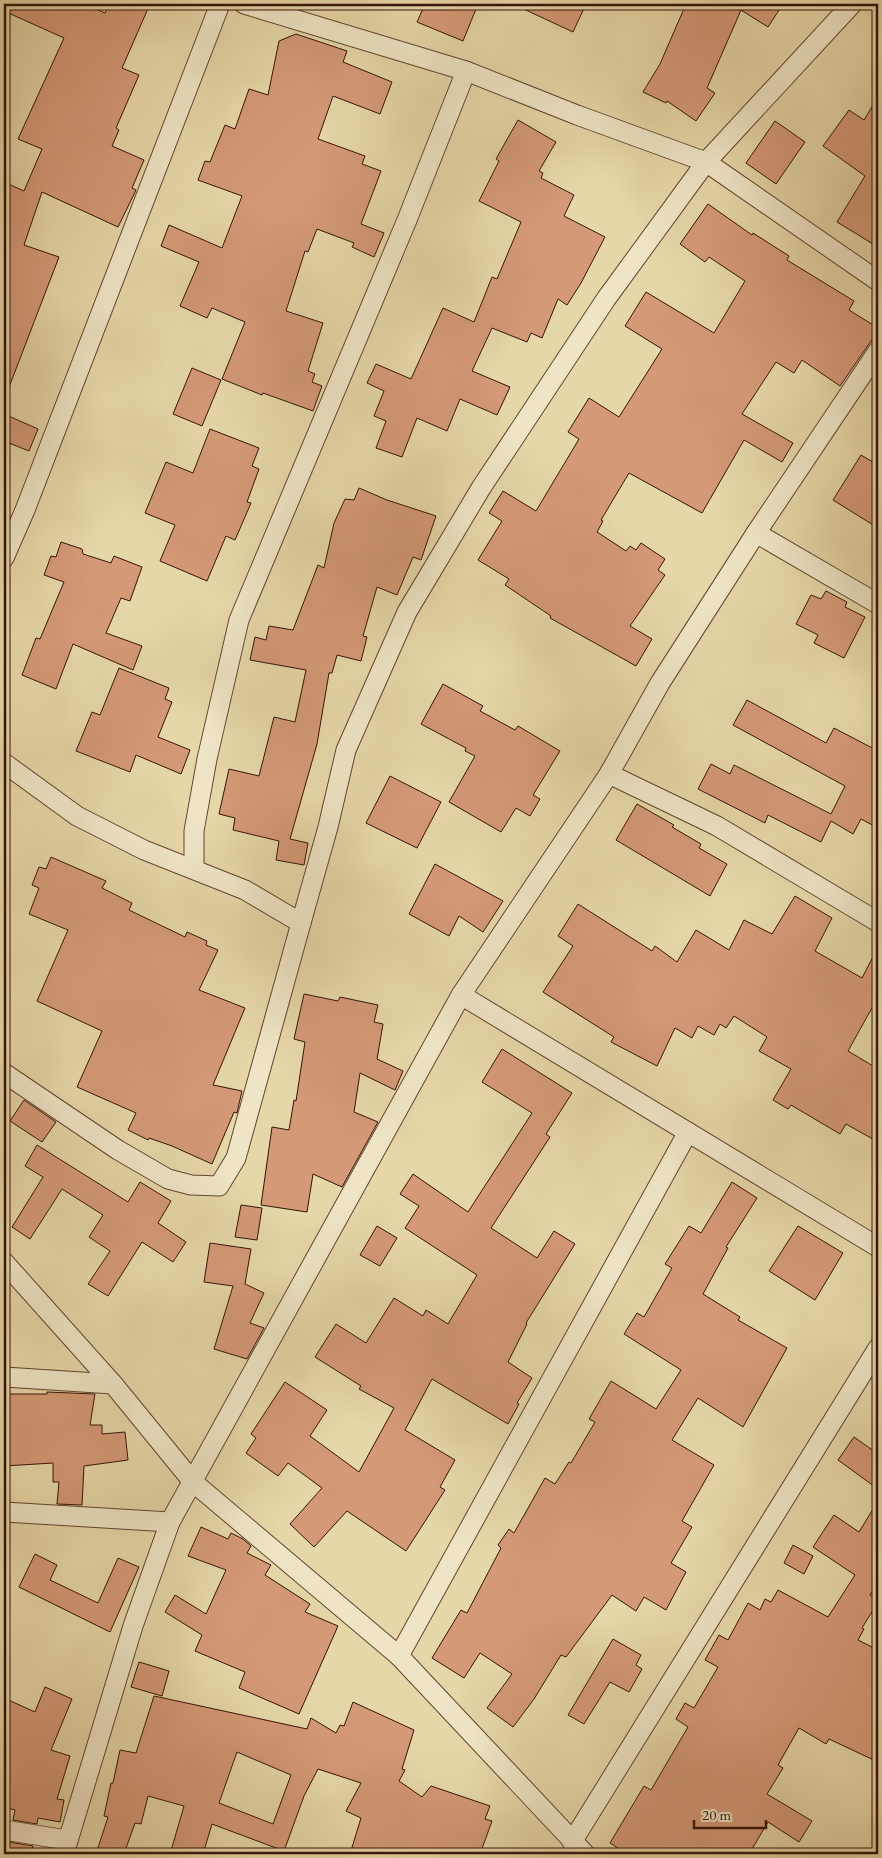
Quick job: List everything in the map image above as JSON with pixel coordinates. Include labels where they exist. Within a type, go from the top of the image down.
[{"type":"street","points":[[4,558],[29,500],[220,4]]},
{"type":"street","points":[[244,4],[466,70],[577,115],[706,162],[878,280]]},
{"type":"street","points":[[4,1073],[118,1150],[168,1179],[191,1185],[219,1186],[236,1158],[328,827],[346,750],[407,612],[481,488],[579,340],[706,162],[852,4]]},
{"type":"street","points":[[194,869],[194,831],[198,804],[240,620],[403,229],[466,70]]},
{"type":"street","points":[[4,1830],[65,1847],[133,1626],[170,1522],[462,995],[609,774],[660,683],[756,533],[878,350]]},
{"type":"street","points":[[756,533],[878,604]]},
{"type":"street","points":[[4,763],[77,816],[144,850],[245,890],[301,923]]},
{"type":"street","points":[[609,774],[717,826],[878,922]]},
{"type":"street","points":[[462,995],[878,1247]]},
{"type":"street","points":[[398,1656],[688,1132]]},
{"type":"street","points":[[4,1262],[113,1384],[193,1482],[398,1656],[578,1848],[878,1348]]},
{"type":"street","points":[[4,1377],[113,1384]]},
{"type":"street","points":[[4,1512],[170,1522]]},
{"type":"building","points":[[4,4],[85,4],[105,13],[109,4],[150,4],[122,68],[139,75],[116,128],[119,130],[112,146],[144,160],[132,188],[136,190],[118,227],[42,192],[24,245],[59,257],[6,395],[4,394],[4,182],[24,191],[42,149],[18,139],[64,38],[4,11]]},
{"type":"building","points":[[425,4],[478,4],[463,41],[417,22]]},
{"type":"building","points":[[513,4],[586,4],[573,32]]},
{"type":"building","points":[[686,4],[783,4],[768,27],[741,10],[707,88],[715,93],[696,121],[667,101],[666,103],[643,92],[660,64]]},
{"type":"building","points":[[296,34],[347,51],[343,62],[392,82],[380,114],[333,96],[318,139],[365,156],[362,164],[381,171],[361,224],[384,233],[374,257],[352,247],[354,243],[317,229],[308,252],[305,251],[286,311],[323,323],[308,371],[315,374],[312,382],[322,386],[313,411],[263,393],[262,395],[222,379],[245,322],[212,308],[207,318],[180,306],[199,262],[161,246],[169,225],[222,248],[242,196],[198,180],[205,161],[210,162],[225,125],[235,129],[249,89],[268,95],[279,41]]},
{"type":"building","points":[[878,97],[878,247],[837,222],[865,176],[823,146],[849,110],[864,120]]},
{"type":"building","points":[[518,120],[556,142],[539,171],[543,173],[541,178],[574,195],[564,216],[605,237],[567,305],[558,299],[542,338],[531,333],[527,342],[492,328],[472,371],[510,387],[497,415],[460,399],[447,431],[417,418],[402,457],[376,448],[386,421],[374,416],[384,391],[367,383],[376,364],[411,379],[443,308],[474,322],[492,277],[497,279],[521,222],[479,201],[499,161],[496,159]]},
{"type":"building","points":[[775,121],[805,142],[776,184],[746,163]]},
{"type":"building","points":[[708,204],[752,235],[753,233],[789,256],[787,260],[854,301],[849,310],[878,328],[878,331],[840,386],[802,360],[794,373],[776,362],[742,414],[793,443],[782,462],[744,440],[702,513],[629,473],[601,520],[603,521],[597,532],[626,551],[630,546],[636,550],[641,543],[665,559],[658,570],[665,575],[630,626],[652,639],[636,666],[550,618],[551,616],[505,585],[509,579],[478,560],[502,521],[489,513],[503,491],[536,511],[579,439],[568,432],[589,398],[619,417],[662,349],[625,326],[646,292],[714,333],[745,281],[709,257],[705,262],[680,244]]},
{"type":"building","points":[[192,368],[221,380],[202,426],[173,414]]},
{"type":"building","points":[[4,414],[38,429],[29,451],[4,441]]},
{"type":"building","points":[[210,429],[259,448],[252,466],[259,469],[247,502],[251,503],[235,540],[226,536],[207,581],[160,561],[175,525],[145,513],[166,462],[193,473]]},
{"type":"building","points":[[861,455],[878,465],[878,528],[833,500]]},
{"type":"building","points":[[359,488],[387,500],[436,516],[421,560],[413,557],[397,595],[377,587],[363,636],[367,637],[361,661],[337,655],[332,673],[329,673],[317,744],[290,839],[308,843],[304,865],[276,860],[279,841],[233,830],[235,818],[219,814],[229,769],[259,776],[274,717],[295,722],[306,670],[250,660],[255,637],[266,640],[269,626],[293,630],[318,565],[324,568],[334,523],[345,499],[354,500]]},
{"type":"building","points":[[61,542],[82,549],[83,554],[111,563],[114,556],[142,567],[130,601],[121,598],[106,633],[142,646],[133,670],[73,644],[56,689],[22,675],[36,638],[40,639],[64,582],[44,575],[51,556],[56,557]]},
{"type":"building","points":[[826,591],[847,602],[845,607],[865,617],[844,658],[814,643],[818,635],[796,624],[811,595],[821,599]]},
{"type":"building","points":[[119,668],[169,688],[165,699],[172,702],[158,737],[190,750],[181,774],[136,755],[130,772],[76,751],[92,712],[100,715]]},
{"type":"building","points":[[443,684],[483,706],[480,711],[515,730],[518,726],[560,751],[533,795],[540,799],[530,816],[516,808],[501,832],[449,802],[475,756],[465,751],[466,748],[421,724]]},
{"type":"building","points":[[747,700],[826,743],[834,728],[878,751],[878,828],[861,819],[853,834],[831,821],[821,842],[768,815],[765,823],[698,789],[711,764],[730,774],[734,765],[831,814],[845,786],[733,725]]},
{"type":"building","points":[[390,776],[441,802],[417,848],[366,823]]},
{"type":"building","points":[[637,804],[674,825],[672,827],[701,844],[699,848],[727,864],[710,896],[616,840]]},
{"type":"building","points":[[51,857],[106,881],[102,888],[132,903],[129,910],[185,937],[187,932],[207,941],[206,945],[218,950],[199,990],[245,1008],[213,1085],[242,1091],[237,1113],[234,1112],[212,1164],[172,1146],[149,1138],[148,1140],[128,1130],[136,1113],[77,1087],[102,1031],[37,1001],[68,930],[29,914],[39,888],[32,885],[39,867],[46,869]]},
{"type":"building","points":[[435,864],[503,901],[483,932],[459,916],[449,936],[409,914]]},
{"type":"building","points":[[795,896],[832,918],[815,951],[862,978],[878,947],[878,997],[848,1051],[878,1069],[878,1142],[846,1124],[840,1134],[791,1105],[788,1109],[773,1100],[791,1069],[759,1051],[767,1037],[734,1016],[726,1028],[720,1024],[714,1035],[698,1026],[692,1038],[675,1028],[657,1066],[611,1042],[614,1037],[543,992],[573,946],[558,936],[578,904],[652,951],[655,946],[677,962],[696,930],[729,950],[744,920],[772,934]]},
{"type":"building","points":[[304,994],[338,1001],[340,997],[378,1005],[374,1022],[383,1024],[377,1059],[403,1071],[395,1090],[360,1073],[354,1112],[378,1122],[342,1187],[313,1174],[307,1212],[261,1205],[272,1127],[289,1130],[294,1100],[296,1101],[305,1042],[294,1039]]},
{"type":"building","points":[[502,1049],[572,1093],[546,1134],[550,1137],[491,1228],[537,1258],[554,1231],[575,1244],[526,1323],[508,1362],[532,1378],[517,1403],[519,1404],[508,1424],[432,1379],[405,1430],[455,1460],[440,1487],[445,1490],[406,1551],[347,1511],[314,1547],[290,1524],[322,1488],[288,1463],[278,1476],[246,1453],[256,1438],[251,1434],[285,1382],[327,1410],[310,1436],[359,1472],[394,1408],[359,1389],[361,1386],[315,1357],[336,1324],[366,1343],[394,1298],[423,1316],[426,1310],[448,1324],[477,1275],[405,1228],[419,1206],[400,1194],[413,1174],[468,1212],[532,1113],[482,1082]]},
{"type":"building","points":[[24,1100],[56,1122],[42,1142],[10,1121]]},
{"type":"building","points":[[37,1145],[128,1202],[140,1182],[171,1201],[158,1223],[186,1242],[173,1262],[142,1242],[108,1296],[88,1284],[110,1251],[89,1237],[103,1215],[62,1189],[30,1239],[12,1227],[43,1177],[25,1166]]},
{"type":"building","points":[[732,1182],[757,1198],[726,1247],[728,1248],[703,1294],[740,1317],[738,1320],[787,1348],[743,1427],[698,1398],[672,1440],[714,1465],[682,1521],[692,1527],[671,1563],[686,1572],[666,1610],[644,1597],[636,1611],[612,1595],[566,1657],[561,1655],[534,1699],[513,1727],[487,1708],[512,1674],[480,1653],[464,1678],[432,1658],[461,1610],[467,1613],[501,1548],[498,1545],[509,1529],[514,1533],[545,1478],[555,1484],[569,1462],[571,1463],[595,1422],[589,1419],[611,1381],[656,1409],[681,1370],[624,1334],[637,1313],[644,1317],[672,1268],[665,1264],[689,1226],[701,1233]]},
{"type":"building","points":[[241,1205],[262,1208],[257,1240],[235,1237]]},
{"type":"building","points":[[377,1226],[397,1238],[380,1266],[360,1255]]},
{"type":"building","points":[[798,1226],[843,1253],[815,1300],[769,1271]]},
{"type":"building","points":[[210,1243],[251,1249],[245,1284],[264,1293],[250,1323],[264,1328],[247,1359],[214,1349],[233,1286],[204,1282]]},
{"type":"building","points":[[47,1392],[95,1394],[90,1425],[102,1425],[102,1434],[125,1432],[128,1460],[84,1466],[82,1505],[57,1504],[59,1482],[53,1482],[53,1463],[4,1466],[4,1394],[47,1394]]},
{"type":"building","points":[[854,1437],[878,1454],[878,1489],[838,1460]]},
{"type":"building","points":[[878,1501],[878,1582],[870,1595],[878,1600],[878,1602],[862,1628],[864,1629],[858,1640],[878,1650],[878,1762],[829,1739],[826,1744],[799,1728],[778,1765],[783,1768],[767,1794],[812,1821],[799,1842],[768,1822],[749,1854],[627,1854],[610,1843],[644,1786],[651,1790],[688,1727],[676,1719],[685,1703],[694,1708],[718,1667],[705,1660],[719,1635],[728,1640],[748,1603],[760,1610],[765,1599],[771,1602],[778,1590],[828,1617],[855,1575],[813,1547],[834,1515],[859,1532]]},
{"type":"building","points":[[201,1527],[228,1539],[231,1533],[243,1539],[251,1546],[247,1553],[271,1565],[265,1575],[310,1604],[305,1612],[338,1626],[299,1714],[239,1688],[245,1672],[195,1651],[202,1635],[165,1612],[175,1595],[206,1614],[226,1570],[188,1556]]},
{"type":"building","points":[[793,1545],[813,1556],[804,1574],[784,1563]]},
{"type":"building","points":[[35,1554],[57,1565],[50,1580],[98,1603],[118,1558],[139,1567],[110,1632],[19,1587]]},
{"type":"building","points":[[613,1639],[641,1655],[636,1665],[642,1669],[629,1692],[610,1682],[584,1724],[568,1715]]},
{"type":"building","points":[[139,1662],[169,1671],[162,1696],[131,1687]]},
{"type":"building","points":[[45,1687],[72,1699],[51,1750],[70,1756],[57,1799],[64,1800],[60,1822],[38,1818],[37,1824],[13,1820],[15,1810],[4,1807],[4,1790],[9,1762],[4,1761],[4,1698],[35,1712]]},
{"type":"building","points":[[154,1696],[307,1729],[311,1718],[336,1733],[340,1725],[344,1726],[353,1702],[414,1730],[402,1769],[405,1770],[399,1781],[422,1797],[431,1786],[490,1806],[485,1819],[492,1821],[480,1854],[350,1854],[361,1818],[346,1811],[361,1783],[318,1769],[304,1796],[284,1851],[212,1824],[203,1854],[170,1854],[184,1806],[148,1796],[141,1824],[135,1823],[124,1854],[96,1854],[108,1817],[104,1816],[120,1750],[136,1753]],"holes":[[[237,1752],[291,1775],[273,1824],[219,1803]]]},
{"type":"building","points":[[9,1842],[33,1846],[32,1854],[7,1854]]}]
